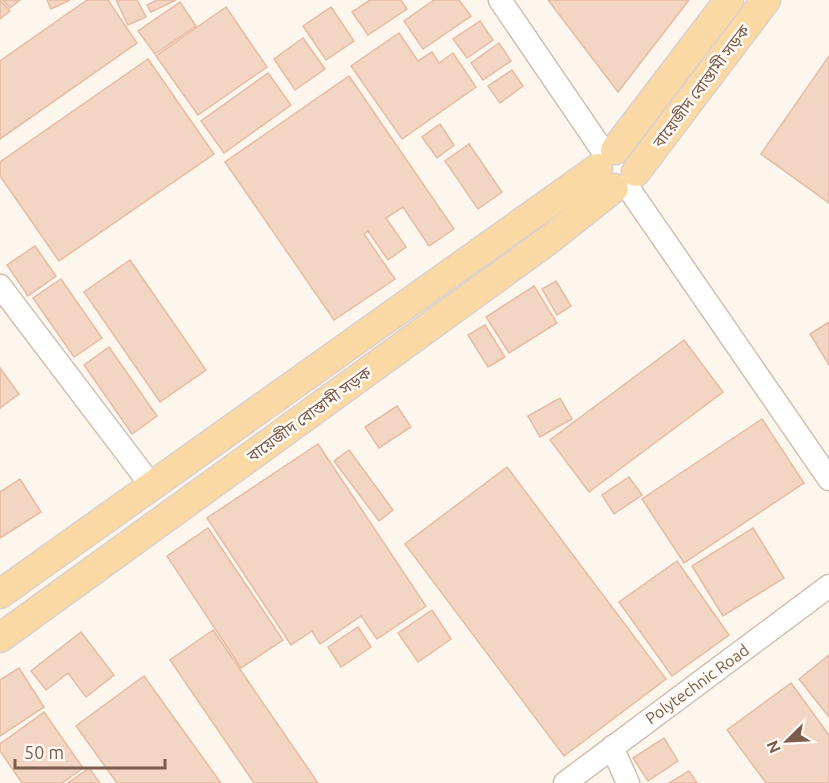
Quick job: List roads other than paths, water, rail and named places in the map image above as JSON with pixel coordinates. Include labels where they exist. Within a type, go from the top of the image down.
[{"type":"main road","name":"বায়েজীদ বোস্তামী সড়ক","points":[[0,594],[151,485],[616,170],[729,0]]},
{"type":"main road","name":"বায়েজীদ বোস্তামী সড়ক","points":[[0,638],[546,242],[616,170],[766,0]]},
{"type":"street","points":[[500,0],[829,479]]},
{"type":"street","points":[[0,286],[151,485]]},
{"type":"street","name":"Polytechnic Road","points":[[565,783],[829,586]]},
{"type":"street","points":[[612,747],[628,783]]}]
